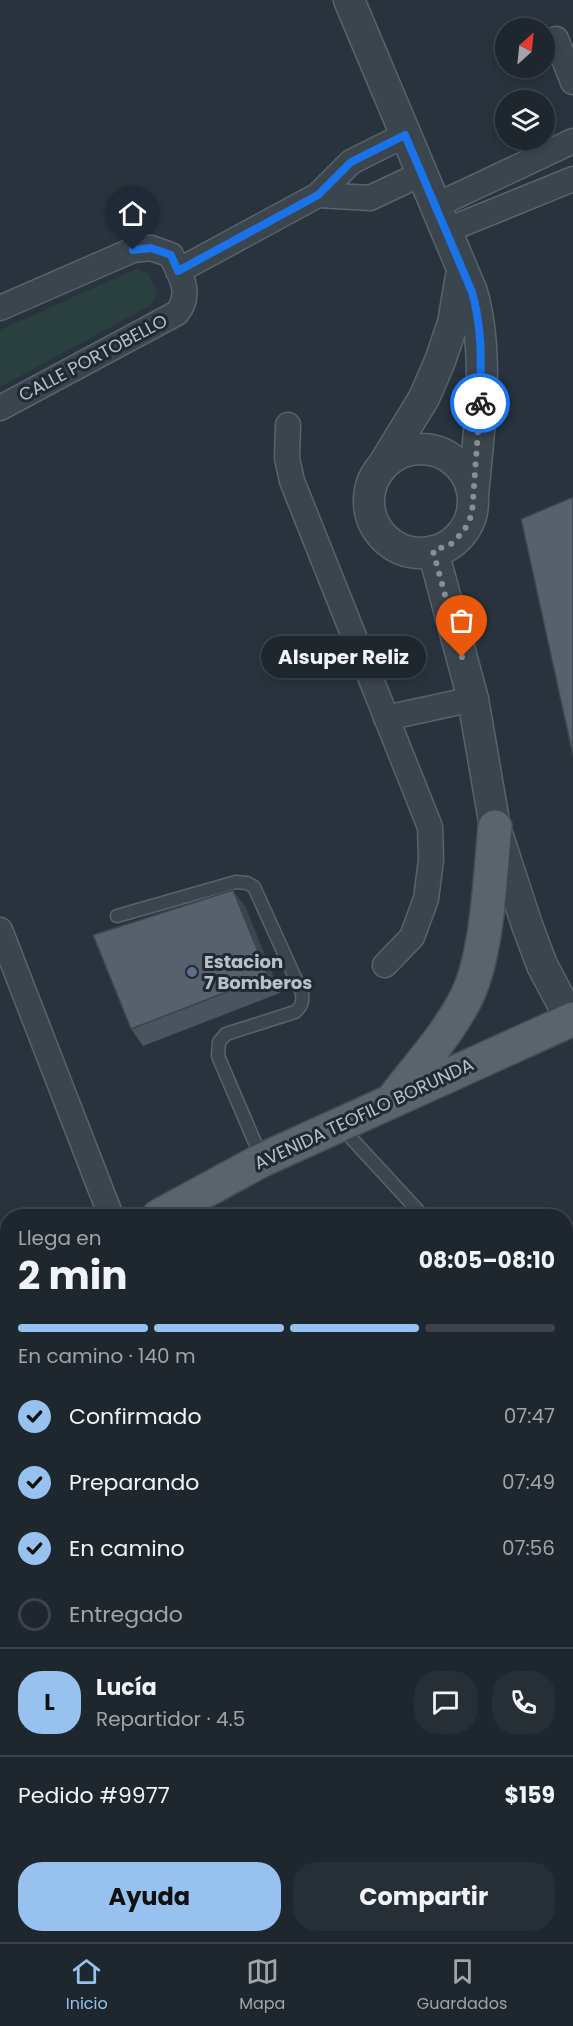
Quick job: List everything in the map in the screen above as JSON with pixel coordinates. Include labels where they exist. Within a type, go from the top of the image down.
[{"type":"main road","points":[[391,1101],[459,1011],[476,973],[487,909],[495,827]]},
{"type":"main road","name":"AVENIDA TEOFILO BORUNDA","points":[[172,1209],[262,1161],[572,1020]]},
{"type":"street","points":[[349,0],[472,292],[479,315],[482,347],[480,423],[472,514],[464,531],[451,544],[433,551],[415,552],[397,547],[382,535],[373,519],[369,501],[372,483],[424,398],[440,360],[453,323],[462,270]]},
{"type":"street","points":[[558,38],[573,82]]},
{"type":"street","points":[[0,308],[133,250],[151,248],[171,255],[178,271],[318,195],[351,162],[405,135]]},
{"type":"street","points":[[440,218],[511,172],[573,141]]},
{"type":"street","points":[[511,172],[524,200]]},
{"type":"street","points":[[318,195],[370,198],[421,174]]},
{"type":"street","points":[[440,218],[524,200],[573,179]]},
{"type":"street","name":"CALLE PORTOBELLO","points":[[0,408],[177,313],[183,305],[185,296],[184,285],[178,271]]},
{"type":"street","points":[[288,425],[287,458],[292,481],[430,827],[431,860],[426,899],[412,937],[385,966]]},
{"type":"street","points":[[381,467],[397,455],[416,449],[436,451],[454,460],[467,476],[473,495]]},
{"type":"street","points":[[433,551],[473,699],[495,827],[527,925],[543,965],[572,1020]]},
{"type":"street","points":[[386,718],[473,699]]},
{"type":"street","points":[[0,930],[108,1209]]},
{"type":"lane","points":[[117,916],[236,882],[247,883],[254,887],[302,993],[303,1000],[295,1012],[225,1034],[220,1039],[217,1048],[218,1056],[262,1161]]},
{"type":"lane","points":[[339,1125],[417,1209]]},
{"type":"green space","points":[[136,269],[148,273],[157,293],[151,305],[0,387],[0,330]]},
{"type":"building","points":[[573,497],[573,756],[521,519]]},
{"type":"building","name":"Estacion 7 Bomberos","points":[[233,890],[268,976],[131,1029],[93,935]]},
{"type":"way so far","points":[[462,657],[433,551],[451,544],[464,531],[472,514],[480,403]]},
{"type":"place","name":"Alsuper Reliz","points":[[462,657]]},
{"type":"place","name":"Estacion 7 Bomberos","points":[[192,972]]},
{"type":"route","points":[[133,250],[151,248],[171,255],[178,271],[318,195],[351,162],[405,135],[472,292],[479,315],[482,347],[480,403]]}]
